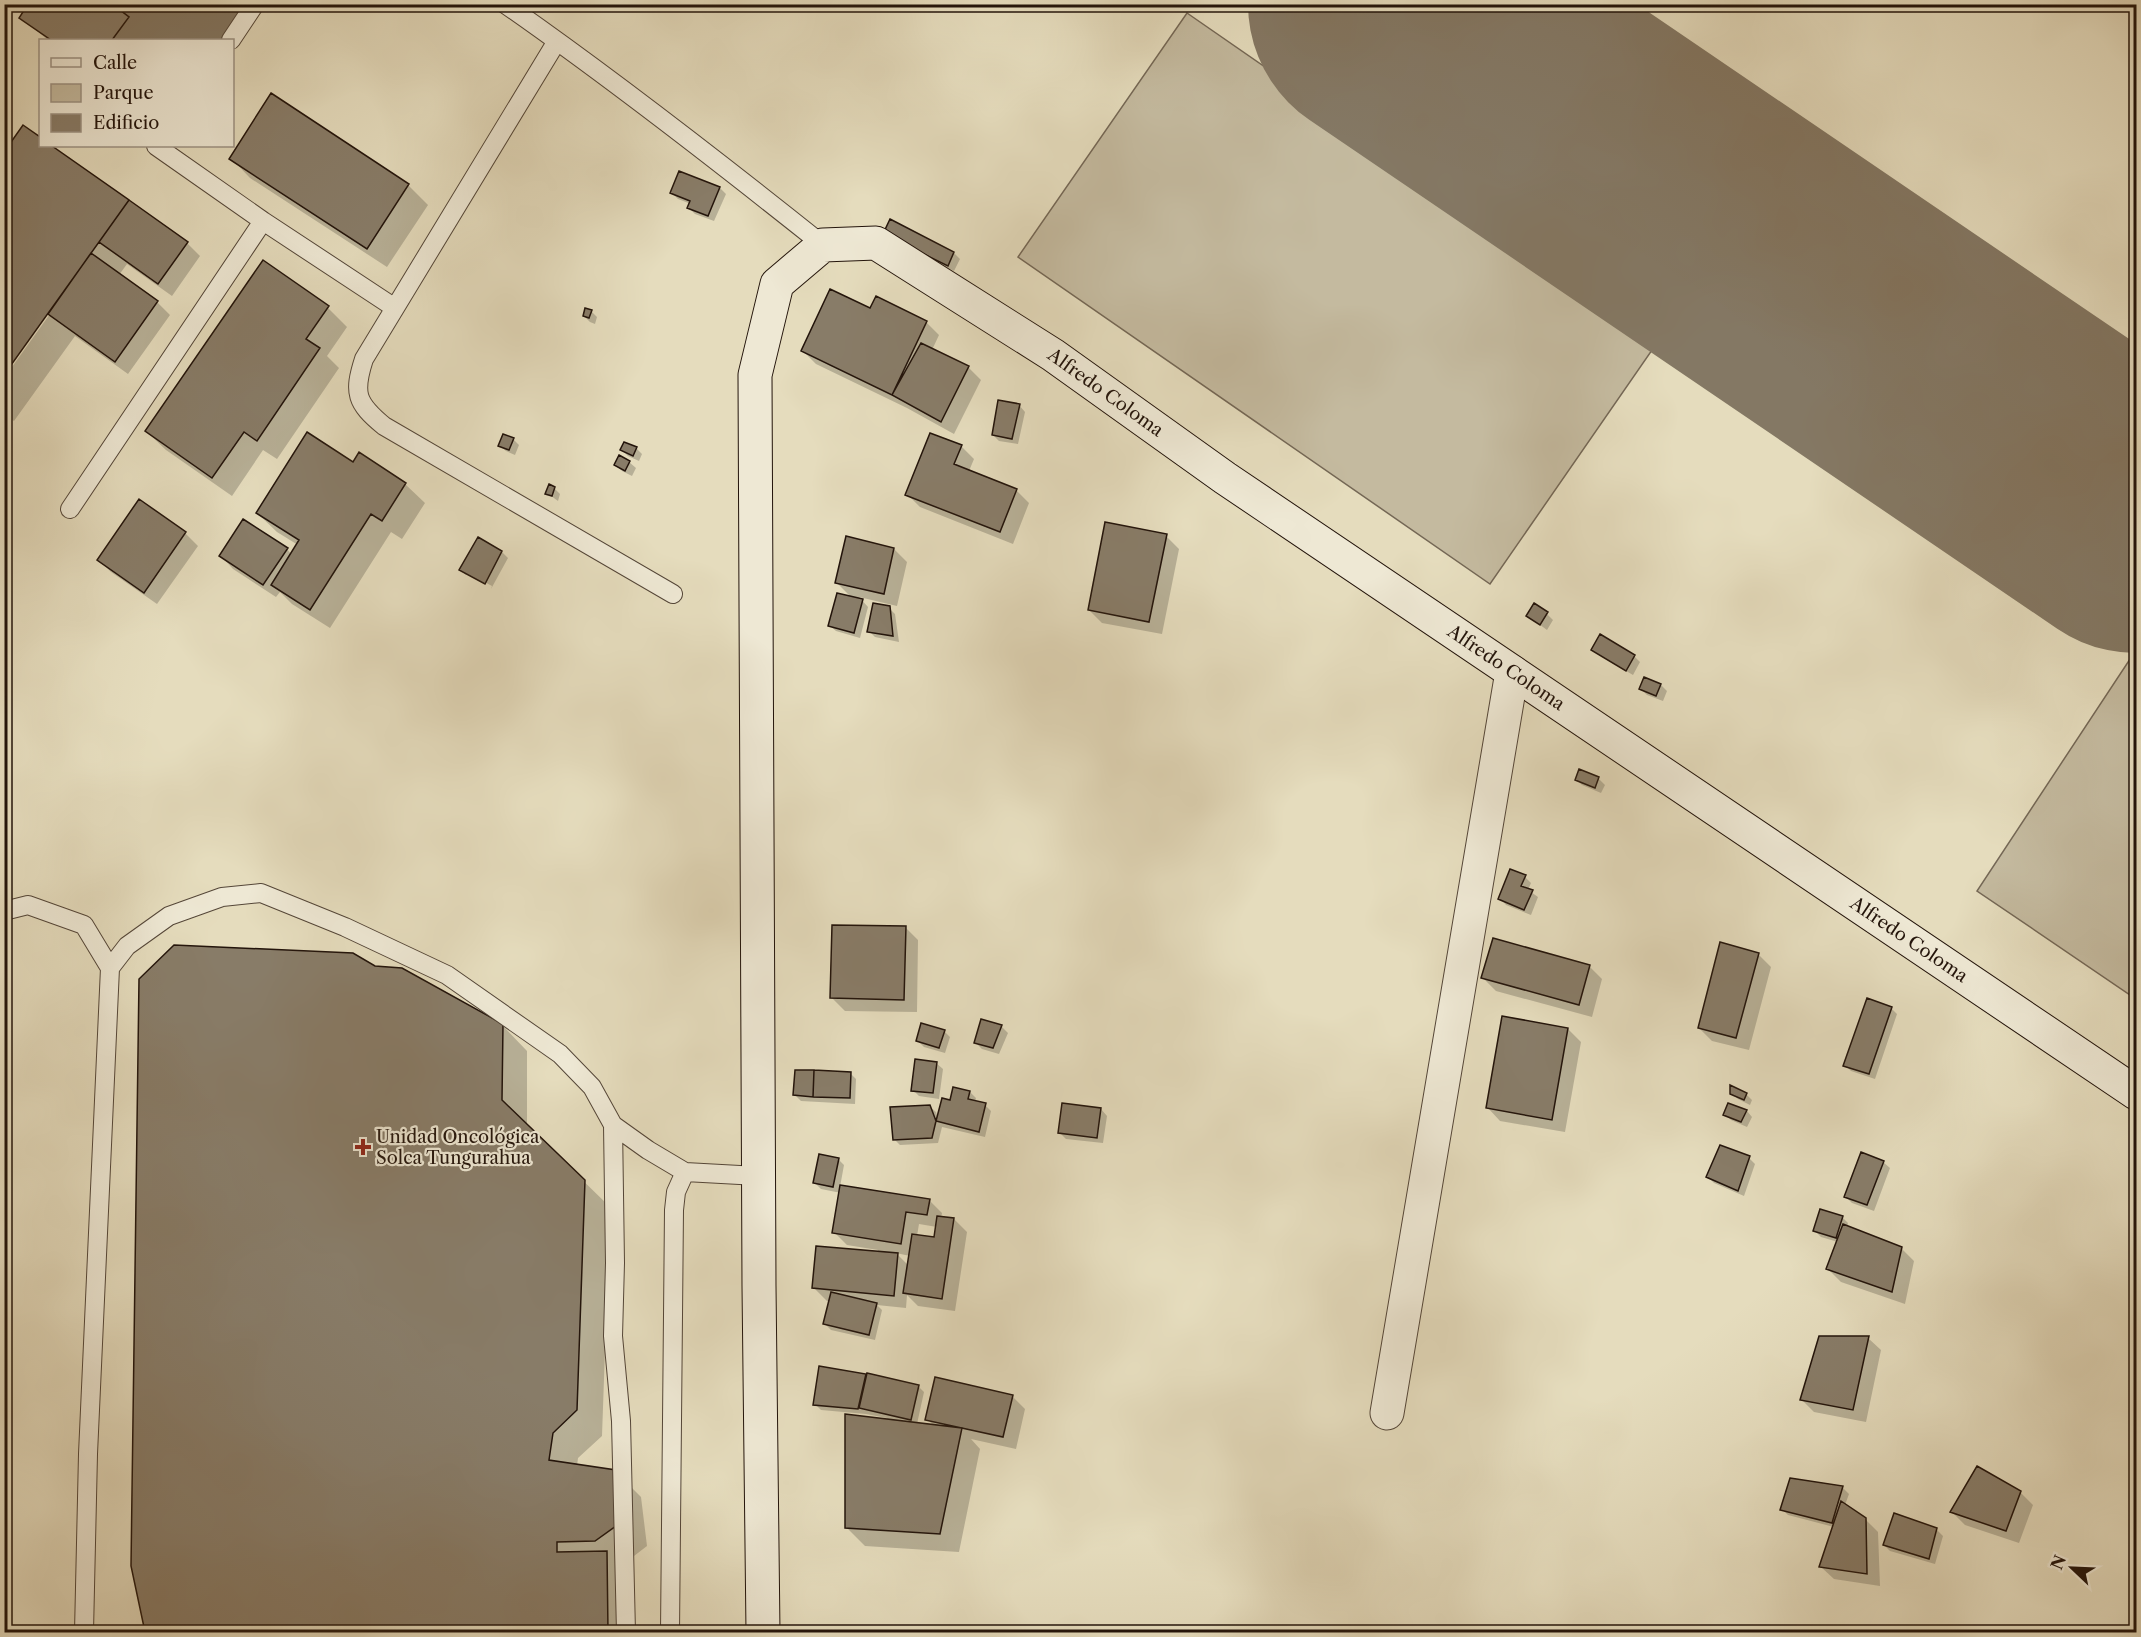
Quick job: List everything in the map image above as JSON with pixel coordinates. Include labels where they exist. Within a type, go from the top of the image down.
[{"type":"street","name":"Alfredo Coloma","points":[[823,245],[876,243],[1053,354],[1225,478],[2136,1093]]},
{"type":"street","points":[[763,1632],[755,375],[777,284],[823,245]]},
{"type":"street","points":[[1387,1413],[1512,672]]},
{"type":"lane","points":[[232,39],[255,4]]},
{"type":"lane","points":[[505,4],[759,193],[823,245]]},
{"type":"lane","points":[[557,41],[364,359],[357,381],[360,399],[368,412],[384,426],[673,594]]},
{"type":"lane","points":[[159,147],[263,220],[395,308]]},
{"type":"lane","points":[[70,508],[263,220]]},
{"type":"lane","points":[[110,968],[127,946],[170,916],[222,897],[261,893],[345,927],[447,975],[560,1054],[591,1087],[613,1125],[648,1150],[685,1172],[759,1176]]},
{"type":"lane","points":[[4,911],[28,905],[84,925],[110,968],[89,1442],[84,1632]]},
{"type":"lane","points":[[613,1125],[614,1336],[621,1421],[626,1632]]},
{"type":"lane","points":[[670,1632],[674,1210],[676,1192],[685,1172]]},
{"type":"green space","points":[[1187,13],[1659,340],[1490,584],[1018,257]]},
{"type":"green space","points":[[2136,650],[2136,999],[1977,891]]},
{"type":"building","points":[[28,4],[112,4],[129,17],[113,39],[50,39],[19,18]]},
{"type":"building","points":[[271,93],[409,184],[367,249],[229,159]]},
{"type":"building","points":[[23,125],[39,136],[39,147],[53,147],[129,200],[4,375],[4,152]]},
{"type":"building","points":[[679,171],[720,187],[708,216],[687,208],[690,201],[670,193]]},
{"type":"building","points":[[129,200],[188,242],[158,284],[99,242]]},
{"type":"building","points":[[890,219],[954,252],[948,266],[883,234]]},
{"type":"building","points":[[91,253],[158,301],[115,362],[48,314]]},
{"type":"building","points":[[263,260],[329,306],[306,339],[320,348],[257,441],[244,432],[212,478],[145,431]]},
{"type":"building","points":[[830,289],[870,308],[876,296],[927,321],[892,395],[801,351]]},
{"type":"building","points":[[585,308],[592,310],[589,318],[583,316]]},
{"type":"building","points":[[921,343],[969,366],[941,422],[892,395]]},
{"type":"building","points":[[998,400],[1020,404],[1012,439],[992,435]]},
{"type":"building","points":[[307,432],[353,462],[359,452],[406,483],[382,521],[371,514],[310,610],[271,585],[299,540],[256,513]]},
{"type":"building","points":[[930,433],[962,445],[954,464],[1017,489],[1000,532],[905,495]]},
{"type":"building","points":[[503,434],[514,438],[509,450],[498,446]]},
{"type":"building","points":[[624,442],[637,447],[633,456],[620,450]]},
{"type":"building","points":[[619,455],[630,461],[625,471],[614,465]]},
{"type":"building","points":[[549,484],[555,487],[552,496],[545,494]]},
{"type":"building","points":[[139,499],[186,532],[144,593],[97,560]]},
{"type":"building","points":[[243,519],[288,548],[263,585],[219,556]]},
{"type":"building","points":[[1105,522],[1167,534],[1149,622],[1088,610]]},
{"type":"building","points":[[846,536],[894,548],[884,594],[835,583]]},
{"type":"building","points":[[478,537],[502,551],[485,584],[459,570]]},
{"type":"building","points":[[837,593],[863,599],[854,633],[828,626]]},
{"type":"building","points":[[873,603],[890,606],[893,636],[867,632]]},
{"type":"building","points":[[1534,603],[1548,612],[1540,625],[1526,616]]},
{"type":"building","points":[[1600,634],[1635,655],[1626,671],[1591,650]]},
{"type":"building","points":[[1644,677],[1661,684],[1656,696],[1639,689]]},
{"type":"building","points":[[1579,769],[1599,777],[1595,788],[1575,780]]},
{"type":"building","points":[[1510,869],[1526,875],[1521,886],[1533,890],[1524,910],[1498,899]]},
{"type":"building","points":[[832,925],[906,926],[904,1000],[830,998]]},
{"type":"building","points":[[1493,938],[1590,965],[1579,1005],[1481,978]]},
{"type":"building","points":[[1720,942],[1759,953],[1736,1038],[1698,1028]]},
{"type":"building","points":[[174,945],[353,953],[375,966],[402,968],[503,1024],[502,1100],[585,1180],[577,1410],[553,1433],[549,1460],[616,1470],[623,1521],[595,1541],[557,1542],[557,1552],[607,1551],[608,1632],[145,1632],[131,1566],[139,979]]},
{"type":"building","points":[[1867,998],[1892,1007],[1869,1074],[1843,1066]]},
{"type":"building","points":[[1502,1016],[1568,1028],[1552,1120],[1486,1108]]},
{"type":"building","points":[[981,1019],[1002,1025],[993,1048],[974,1043]]},
{"type":"building","points":[[921,1023],[945,1030],[939,1048],[916,1041]]},
{"type":"building","points":[[915,1059],[937,1062],[933,1093],[911,1091]]},
{"type":"building","points":[[795,1070],[814,1070],[813,1097],[793,1095]]},
{"type":"building","points":[[814,1070],[851,1072],[850,1098],[813,1097]]},
{"type":"building","points":[[1730,1085],[1747,1093],[1744,1100],[1730,1094]]},
{"type":"building","points":[[953,1087],[970,1091],[968,1099],[986,1103],[979,1132],[936,1121],[942,1098],[950,1100]]},
{"type":"building","points":[[1062,1103],[1101,1108],[1097,1138],[1058,1133]]},
{"type":"building","points":[[1728,1103],[1747,1110],[1741,1122],[1723,1115]]},
{"type":"building","points":[[930,1105],[936,1121],[932,1138],[893,1140],[890,1107]]},
{"type":"building","points":[[1720,1145],[1750,1156],[1738,1191],[1706,1177]]},
{"type":"building","points":[[1861,1152],[1884,1161],[1867,1205],[1844,1197]]},
{"type":"building","points":[[819,1154],[839,1158],[833,1187],[813,1183]]},
{"type":"building","points":[[840,1185],[930,1199],[927,1215],[906,1212],[901,1244],[832,1233]]},
{"type":"building","points":[[1820,1209],[1843,1216],[1836,1238],[1813,1231]]},
{"type":"building","points":[[937,1216],[954,1218],[942,1299],[903,1293],[912,1234],[934,1237]]},
{"type":"building","points":[[1843,1224],[1902,1247],[1892,1292],[1826,1269]]},
{"type":"building","points":[[816,1246],[898,1253],[894,1296],[812,1288]]},
{"type":"building","points":[[831,1292],[877,1303],[869,1335],[823,1324]]},
{"type":"building","points":[[1819,1336],[1869,1336],[1853,1410],[1800,1400]]},
{"type":"building","points":[[819,1366],[866,1374],[858,1409],[813,1405]]},
{"type":"building","points":[[867,1373],[919,1385],[911,1420],[859,1408]]},
{"type":"building","points":[[935,1377],[1013,1395],[1003,1437],[925,1420]]},
{"type":"building","points":[[845,1414],[962,1428],[940,1534],[845,1528]]},
{"type":"building","points":[[1977,1466],[2021,1491],[2006,1531],[1950,1512]]},
{"type":"building","points":[[1790,1478],[1843,1486],[1832,1523],[1780,1510]]},
{"type":"building","points":[[1841,1501],[1866,1518],[1867,1574],[1819,1567]]},
{"type":"building","points":[[1894,1513],[1937,1528],[1929,1559],[1883,1545]]},
{"type":"taxiway","points":[[161,39],[185,4]]},
{"type":"runway","points":[[1388,4],[2136,513]]},
{"type":"place","name":"Unidad Oncológica Solca Tungurahua","points":[[363,1147]]}]
